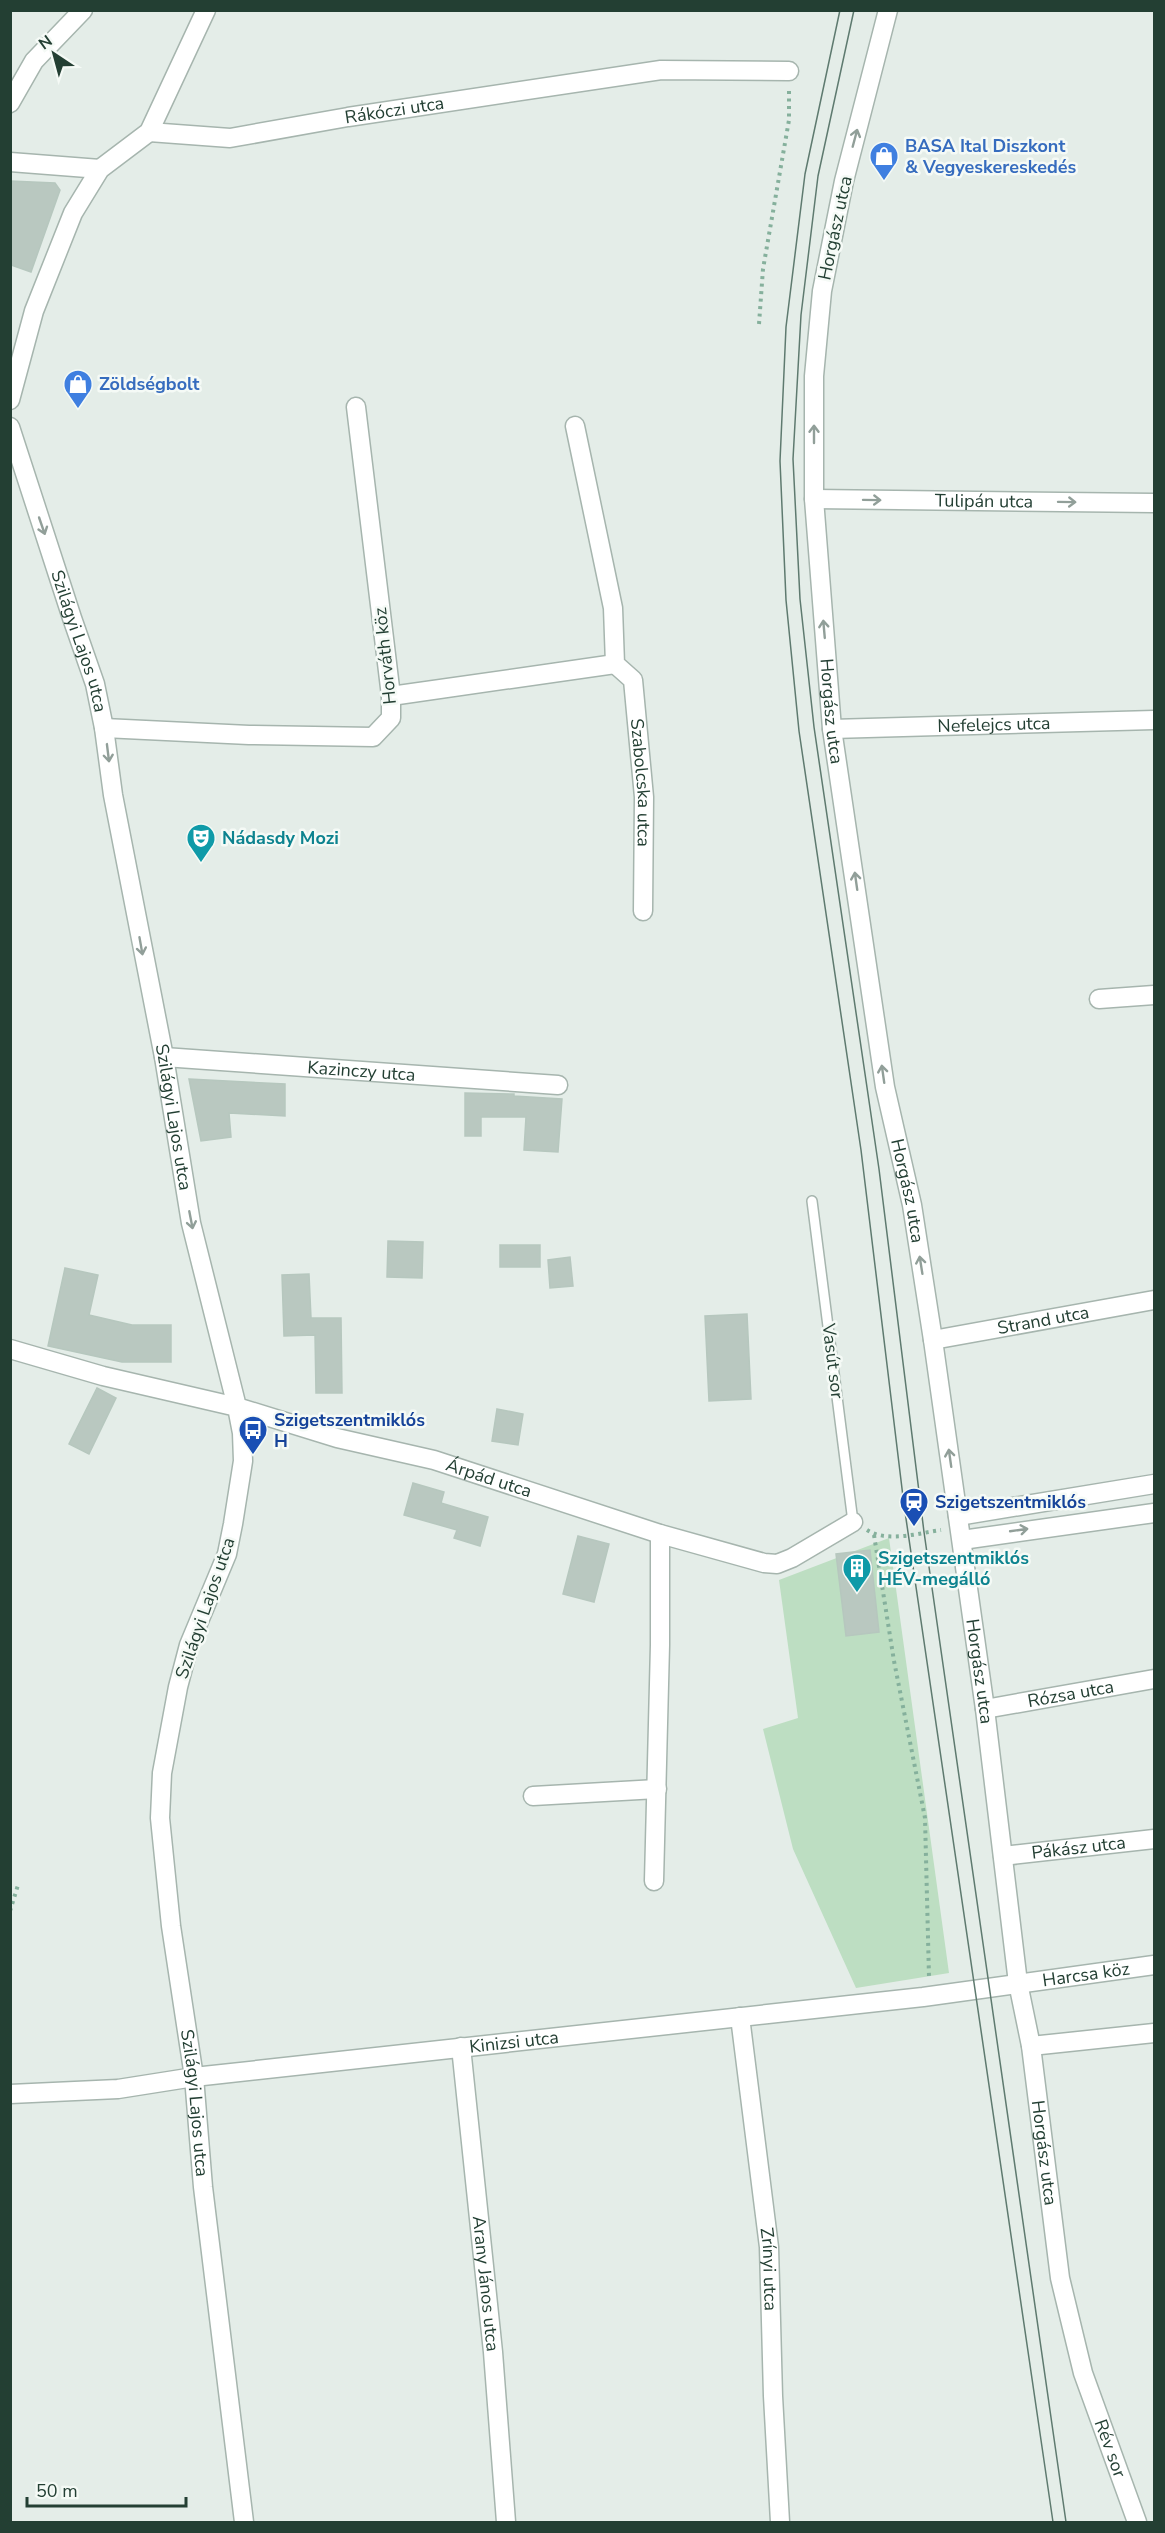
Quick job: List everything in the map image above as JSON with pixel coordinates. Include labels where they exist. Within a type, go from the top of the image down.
[{"type":"street","points":[[10,103],[34,61],[82,10]]},
{"type":"street","points":[[10,400],[34,311],[72,213],[100,169],[149,132],[206,10]]},
{"type":"street","name":"Horgász utca","points":[[888,10],[844,182],[822,291],[814,376],[814,499],[832,729],[885,1087],[912,1205],[933,1340],[986,1709],[1018,1983],[1031,2046],[1060,2277],[1083,2373]]},
{"type":"street","name":"Rákóczi utca","points":[[149,132],[230,138],[348,117],[661,70],[789,71]]},
{"type":"street","points":[[10,162],[100,169]]},
{"type":"street","name":"Horváth köz","points":[[104,729],[373,737],[391,718],[391,696],[356,407]]},
{"type":"street","points":[[391,696],[615,664],[613,608],[575,426]]},
{"type":"street","name":"Szilágyi Lajos utca","points":[[10,427],[17,472],[95,684],[113,795],[164,1058],[191,1223],[242,1433],[243,1461],[227,1554],[189,1645],[170,1724],[162,1773],[160,1818],[163,1861],[183,2018],[194,2078],[202,2187],[244,2523]]},
{"type":"street","name":"Tulipán utca","points":[[814,499],[1155,503]]},
{"type":"street","name":"Szabolcska utca","points":[[615,664],[633,680],[644,797],[643,911]]},
{"type":"street","name":"Nefelejcs utca","points":[[832,729],[1155,720]]},
{"type":"street","points":[[1099,999],[1155,995]]},
{"type":"street","name":"Kazinczy utca","points":[[164,1058],[558,1085]]},
{"type":"street","name":"Strand utca","points":[[933,1340],[1155,1300]]},
{"type":"street","name":"Árpád utca","points":[[10,1349],[103,1376],[237,1407],[337,1438],[434,1460],[660,1534],[764,1563],[777,1564],[792,1558],[853,1522]]},
{"type":"street","points":[[958,1516],[1155,1484]]},
{"type":"street","points":[[962,1540],[1155,1513]]},
{"type":"street","points":[[654,1881],[660,1534]]},
{"type":"street","name":"Rózsa utca","points":[[986,1709],[1155,1679]]},
{"type":"street","points":[[533,1796],[608,1794],[657,1789]]},
{"type":"street","name":"Pákász utca","points":[[1003,1856],[1155,1839]]},
{"type":"street","name":"Harcsa köz","points":[[1018,1983],[1155,1965]]},
{"type":"street","name":"Kinizsi utca","points":[[10,2094],[118,2089],[461,2047],[932,1996],[1018,1983]]},
{"type":"street","name":"Zrínyi utca","points":[[740,2017],[769,2247],[773,2396],[780,2523]]},
{"type":"street","points":[[1031,2046],[1155,2033]]},
{"type":"street","name":"Arany János utca","points":[[461,2047],[493,2352],[506,2523]]},
{"type":"street","name":"Rév sor","points":[[1083,2373],[1137,2523]]},
{"type":"lane","name":"Vasút sor","points":[[812,1200],[853,1522]]},
{"type":"path","points":[[759,324],[764,269],[789,120],[789,71]]},
{"type":"path","points":[[853,1522],[874,1535],[902,1536],[942,1530]]},
{"type":"path","points":[[874,1535],[894,1661],[925,1818],[927,1966],[932,1996]]},
{"type":"path","points":[[10,1911],[18,1885]]},
{"type":"green space","points":[[889,1538],[949,1973],[856,1988],[793,1849],[763,1729],[798,1718],[779,1580]]},
{"type":"building","points":[[10,181],[55,183],[60,190],[31,272],[11,265]]},
{"type":"building","points":[[189,1079],[285,1084],[285,1116],[229,1113],[231,1137],[201,1141]]},
{"type":"building","points":[[465,1093],[514,1094],[514,1096],[562,1099],[558,1152],[524,1150],[526,1117],[481,1117],[481,1136],[465,1136]]},
{"type":"building","points":[[388,1241],[423,1242],[422,1278],[387,1277]]},
{"type":"building","points":[[500,1245],[540,1245],[540,1267],[500,1267]]},
{"type":"building","points":[[570,1257],[573,1286],[550,1288],[548,1260]]},
{"type":"building","points":[[65,1268],[98,1275],[89,1315],[132,1325],[171,1325],[171,1362],[122,1362],[48,1346]]},
{"type":"building","points":[[309,1274],[311,1318],[341,1318],[342,1393],[316,1393],[315,1335],[284,1336],[282,1275]]},
{"type":"building","points":[[747,1314],[751,1399],[709,1401],[705,1316]]},
{"type":"building","points":[[97,1388],[116,1398],[89,1454],[69,1444]]},
{"type":"building","points":[[497,1409],[523,1414],[518,1445],[492,1441]]},
{"type":"building","points":[[413,1483],[444,1492],[441,1503],[488,1517],[480,1546],[454,1538],[457,1530],[404,1515]]},
{"type":"building","points":[[578,1536],[609,1544],[594,1602],[563,1594]]},
{"type":"building","name":"Szigetszentmiklós HÉV-megálló","points":[[870,1550],[879,1632],[846,1636],[836,1554]]},
{"type":"tram line","points":[[840,10],[805,174],[786,327],[780,461],[786,600],[799,731],[861,1150],[904,1505],[1053,2522]]},
{"type":"tram line","points":[[854,10],[818,176],[801,315],[793,459],[800,599],[814,727],[879,1169],[924,1532],[1066,2522]]},
{"type":"place","name":"BASA Ital Diszkont & Vegyeskereskedés","points":[[884,182]]},
{"type":"place","name":"Zöldségbolt","points":[[78,410]]},
{"type":"place","name":"Nádasdy Mozi","points":[[201,864]]},
{"type":"place","name":"Szigetszentmiklós H","points":[[253,1456]]},
{"type":"place","name":"Szigetszentmiklós","points":[[914,1528]]},
{"type":"place","name":"Szigetszentmiklós HÉV-megálló","points":[[857,1594]]}]
